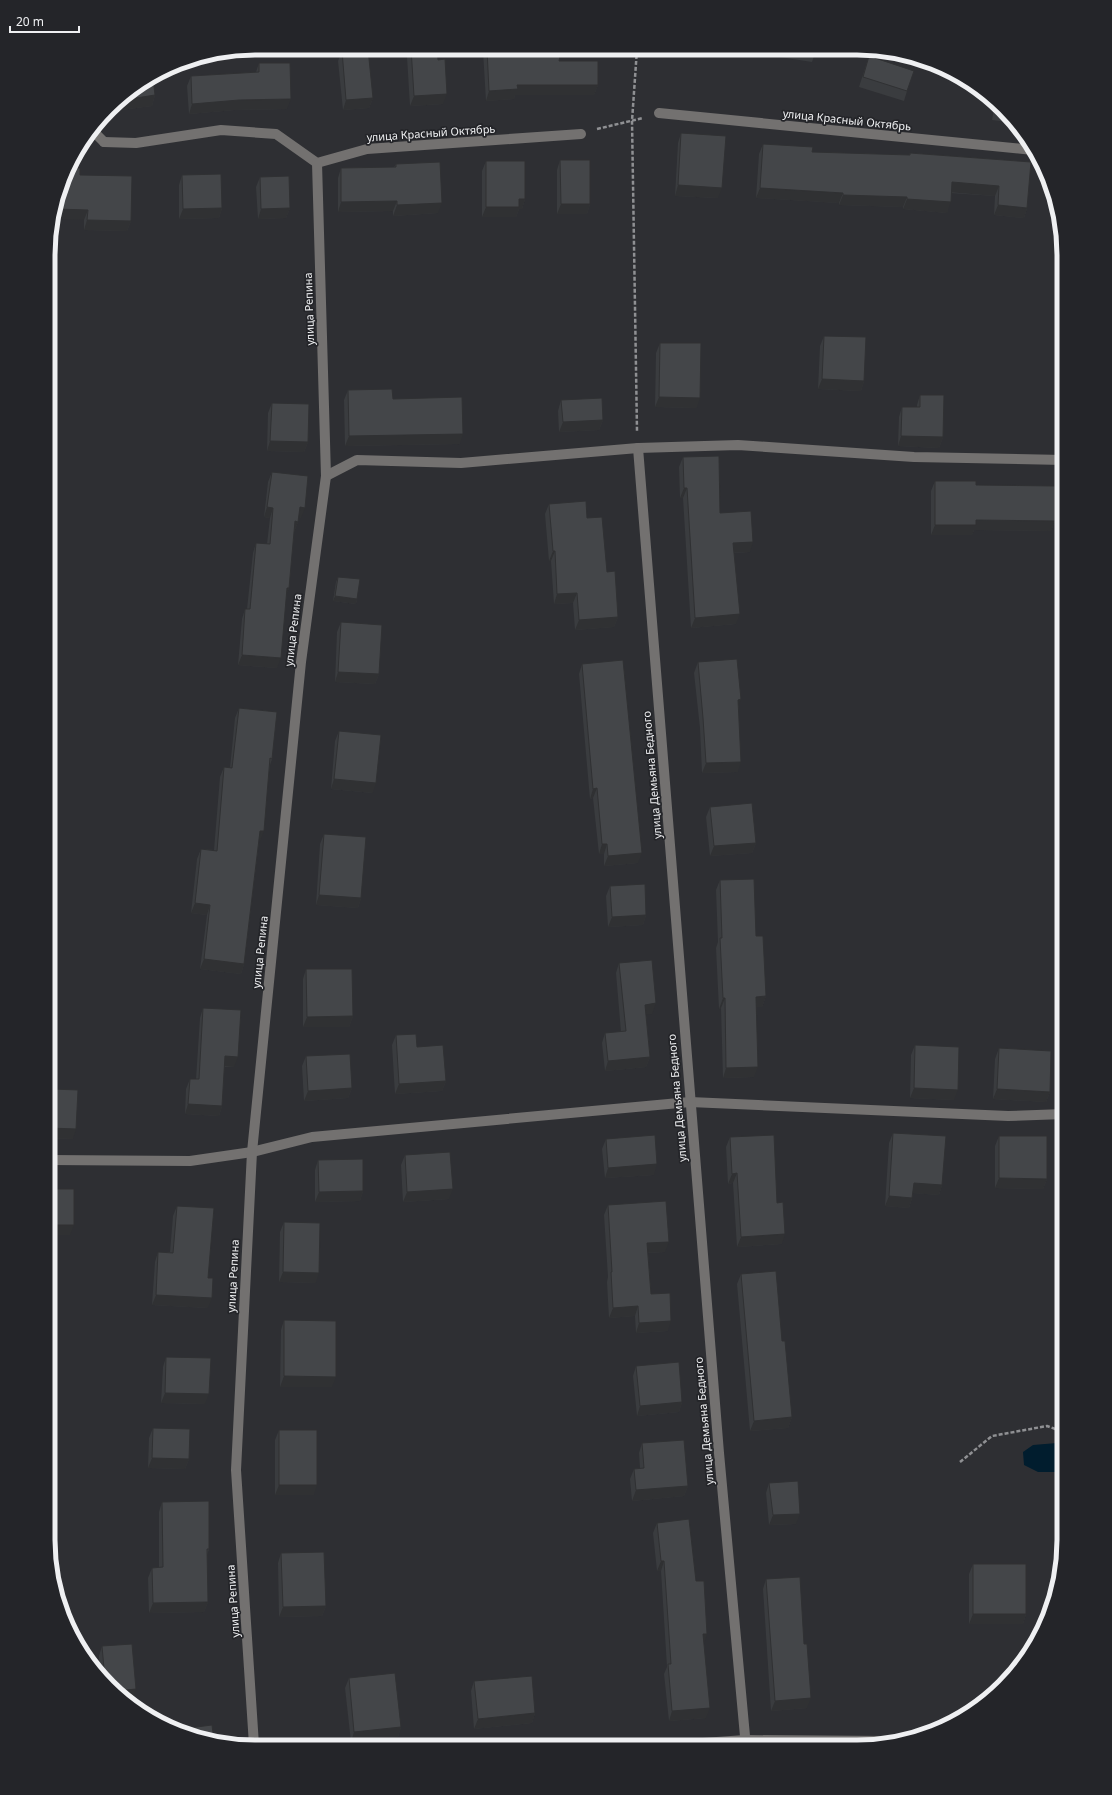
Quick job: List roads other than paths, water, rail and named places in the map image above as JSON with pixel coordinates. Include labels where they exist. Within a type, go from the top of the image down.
[{"type":"street","name":"улица Красный Октябрь","points":[[659,114],[1026,149]]},
{"type":"street","points":[[96,134],[104,142],[136,143],[221,130],[276,134],[317,163]]},
{"type":"street","name":"улица Красный Октябрь","points":[[317,163],[366,149],[581,134]]},
{"type":"street","name":"улица Репина","points":[[254,1740],[236,1470],[252,1152],[301,662],[326,476],[317,163]]},
{"type":"street","points":[[326,476],[357,460],[461,463],[638,448],[738,445],[914,457],[1057,460]]},
{"type":"street","name":"улица Демьяна Бедного","points":[[638,448],[718,1445],[746,1740]]},
{"type":"street","points":[[55,1160],[190,1161],[252,1152],[312,1137],[690,1102],[1008,1116],[1057,1114]]},
{"type":"water","points":[[1057,1443],[1057,1472],[1038,1472],[1024,1465],[1023,1452],[1033,1445]]}]
